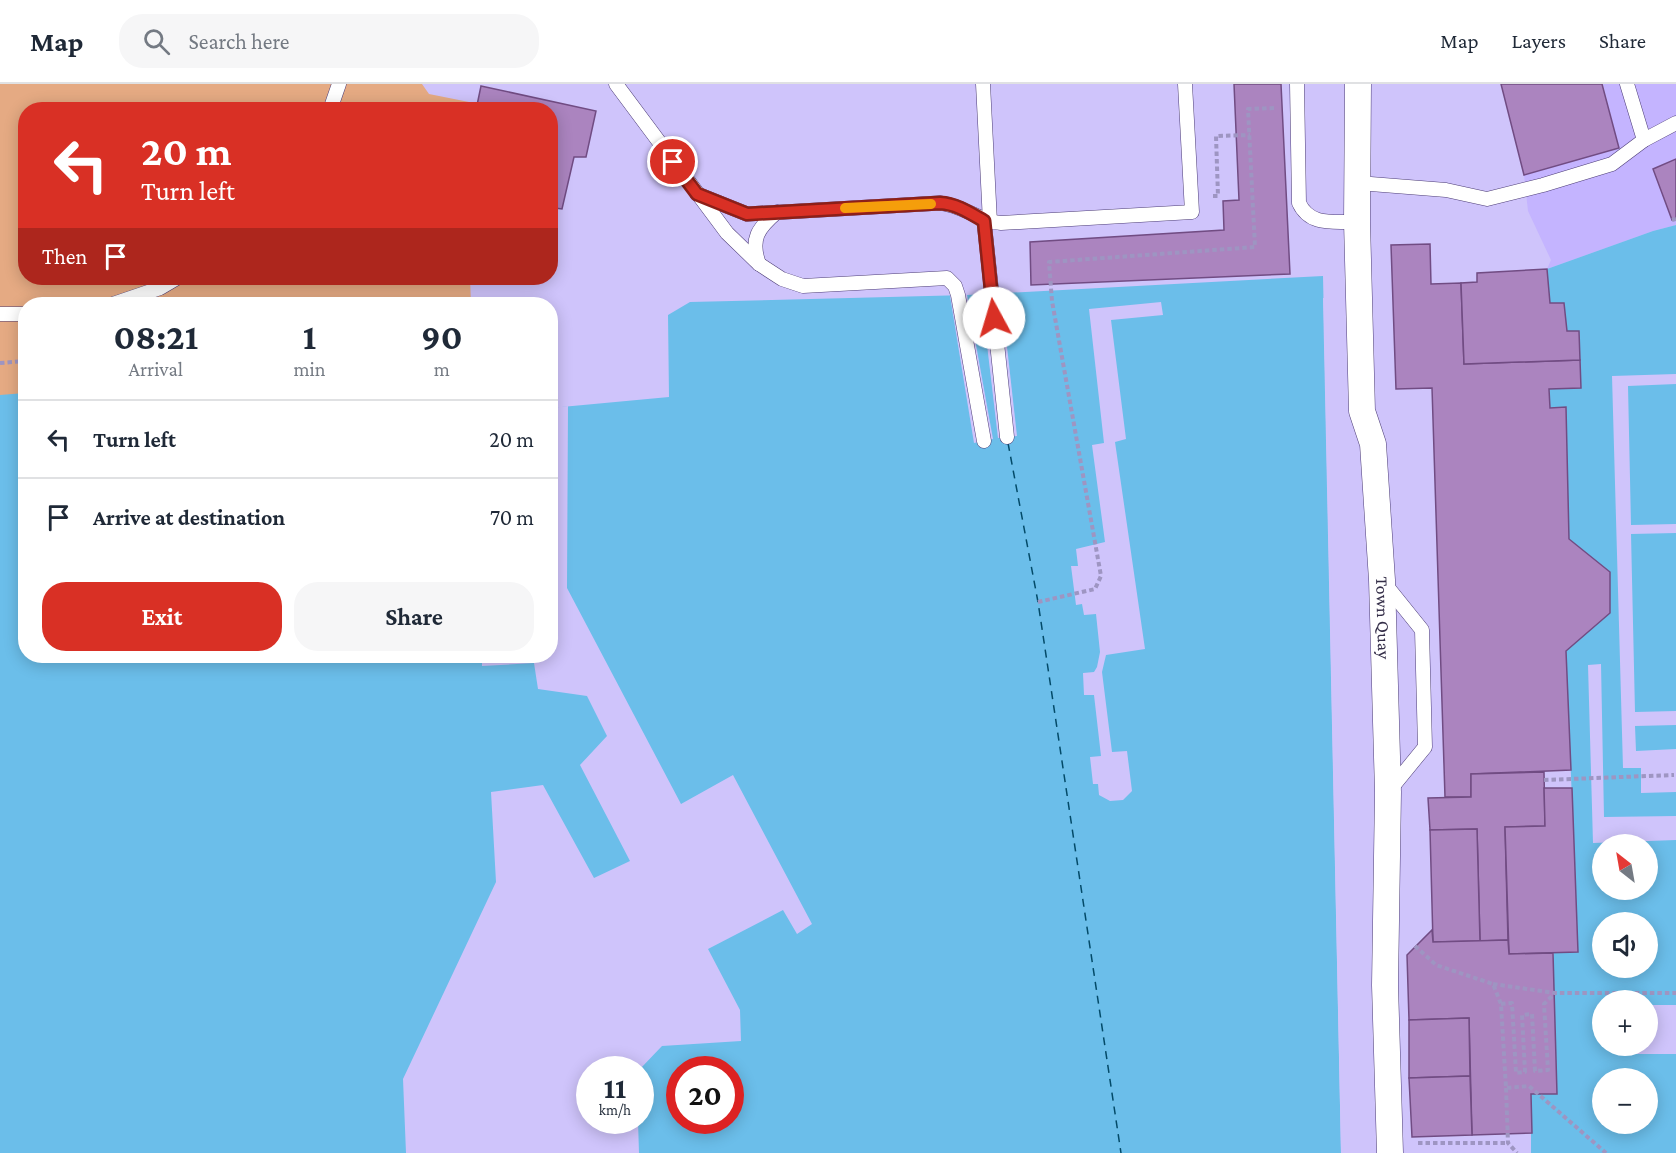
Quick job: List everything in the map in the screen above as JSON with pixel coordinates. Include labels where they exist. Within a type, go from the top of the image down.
[{"type":"street","name":"Town Quay","points":[[1358,84],[1362,411],[1373,444],[1382,580],[1388,792],[1385,985],[1399,1148]]},
{"type":"lane","points":[[333,102],[339,84]]},
{"type":"lane","points":[[616,84],[726,233],[759,264],[782,279],[803,286],[947,278],[955,286],[958,296],[984,441]]},
{"type":"lane","points":[[982,84],[991,294],[1006,437]]},
{"type":"lane","points":[[697,194],[747,214],[940,203],[952,204],[987,221],[1007,223],[1192,212],[1185,84]]},
{"type":"lane","points":[[1297,84],[1299,203],[1303,212],[1314,220],[1358,222]]},
{"type":"lane","points":[[1627,84],[1644,140]]},
{"type":"lane","points":[[1358,183],[1446,190],[1487,199],[1612,164],[1644,140],[1676,123]]},
{"type":"lane","points":[[759,264],[754,251],[758,233],[777,212]]},
{"type":"lane","points":[[134,297],[165,285]]},
{"type":"lane","points":[[0,315],[18,314]]},
{"type":"lane","points":[[1382,580],[1422,630],[1425,747],[1388,792]]},
{"type":"path","points":[[1191,197],[1218,196],[1216,136],[1250,135]]},
{"type":"path","points":[[1038,602],[1095,589],[1101,576],[1051,291]]},
{"type":"path","points":[[0,363],[18,362]]},
{"type":"path","points":[[1544,780],[1674,776]]},
{"type":"path","points":[[1410,942],[1436,964],[1493,984],[1555,993],[1676,993]]},
{"type":"path","points":[[1493,984],[1501,1004],[1508,1143],[1516,1153]]},
{"type":"path","points":[[1501,1004],[1512,1003],[1516,1073],[1525,1072],[1522,1015],[1532,1014],[1535,1071],[1548,1070],[1544,1004],[1555,993]]},
{"type":"path","points":[[1506,1088],[1529,1086],[1606,1153]]},
{"type":"path","points":[[1399,1148],[1508,1143]]},
{"type":"shaded area","points":[[0,84],[422,84],[429,94],[469,102],[18,102],[18,285],[470,285],[471,297],[18,297],[18,601],[0,593]]},
{"type":"shaded area","points":[[1603,84],[1676,84],[1676,225],[1547,269],[1551,260],[1528,211],[1524,175],[1619,148]]},
{"type":"water","points":[[1676,225],[1676,1153],[1531,1153],[1531,1094],[1554,953],[1578,951],[1566,651],[1610,572],[1569,539],[1565,407],[1550,408],[1549,389],[1580,360],[1579,331],[1567,331],[1550,303],[1547,269]]},
{"type":"water","points":[[1323,276],[1341,1153],[0,1153],[0,395],[18,394],[18,663],[558,663],[558,407],[669,397],[668,315],[690,302],[967,295]]},
{"type":"pier","points":[[1001,293],[1017,436],[998,438],[981,294]]},
{"type":"pier","points":[[967,295],[993,439],[974,443],[950,296]]},
{"type":"pier","points":[[1323,298],[1326,298],[1344,1153],[1341,1153]]},
{"type":"pier","points":[[1161,302],[1163,315],[1111,320],[1126,439],[1115,442],[1145,649],[1106,655],[1102,672],[1112,752],[1127,751],[1132,791],[1123,800],[1110,801],[1099,795],[1098,784],[1093,784],[1090,757],[1101,756],[1094,695],[1084,695],[1083,673],[1094,672],[1100,652],[1096,614],[1084,615],[1082,604],[1076,605],[1071,566],[1078,566],[1076,549],[1105,542],[1092,445],[1104,443],[1089,309]]},
{"type":"pier","points":[[1676,374],[1676,384],[1628,386],[1631,525],[1676,524],[1676,533],[1631,534],[1635,712],[1676,711],[1676,725],[1635,726],[1636,751],[1676,749],[1676,792],[1641,793],[1641,768],[1623,768],[1612,376]]},
{"type":"pier","points":[[568,406],[567,588],[681,804],[733,775],[812,924],[797,934],[783,910],[708,949],[740,1010],[741,1041],[662,1046],[652,1056],[576,1056],[576,1134],[638,1134],[639,1153],[406,1153],[403,1079],[496,882],[491,792],[543,785],[594,878],[630,861],[580,765],[607,736],[587,696],[538,689],[534,663],[558,663],[558,407]]},
{"type":"pier","points":[[482,663],[534,663],[482,666]]},
{"type":"pier","points":[[1601,664],[1604,817],[1676,816],[1676,840],[1658,841],[1658,834],[1593,834],[1588,665]]},
{"type":"pier","points":[[1658,1005],[1676,1005],[1676,1054],[1658,1054]]},
{"type":"building","points":[[1234,84],[1281,84],[1290,274],[1031,285],[1030,242],[1224,230],[1223,201],[1239,200]]},
{"type":"building","points":[[1501,84],[1602,84],[1619,148],[1524,175]]},
{"type":"building","points":[[481,86],[555,102],[478,102]]},
{"type":"building","points":[[558,103],[596,111],[586,157],[574,157],[562,209],[558,208]]},
{"type":"building","points":[[1676,159],[1676,218],[1672,220],[1653,169]]},
{"type":"building","points":[[1430,244],[1431,284],[1461,283],[1464,364],[1580,360],[1581,388],[1549,389],[1550,408],[1566,407],[1569,539],[1610,572],[1610,613],[1566,651],[1571,770],[1471,774],[1471,797],[1445,797],[1432,388],[1396,389],[1391,245]]},
{"type":"building","points":[[1547,269],[1550,303],[1564,303],[1567,331],[1579,331],[1580,360],[1464,364],[1461,283],[1477,282],[1477,273]]},
{"type":"building","points":[[1544,772],[1545,826],[1505,827],[1508,940],[1480,941],[1477,829],[1430,830],[1428,798],[1471,797],[1471,774]]},
{"type":"building","points":[[1544,788],[1572,788],[1578,952],[1509,954],[1505,827],[1545,826]]},
{"type":"building","points":[[1477,829],[1480,941],[1433,942],[1430,830]]},
{"type":"building","points":[[1432,930],[1433,942],[1508,940],[1509,954],[1553,953],[1557,1094],[1531,1094],[1532,1133],[1472,1135],[1469,1018],[1409,1020],[1407,955]]},
{"type":"building","points":[[1469,1018],[1470,1076],[1409,1078],[1409,1020]]},
{"type":"building","points":[[1470,1076],[1472,1135],[1412,1137],[1409,1078]]},
{"type":"ferry route","points":[[1008,443],[1038,602],[1121,1153]]},
{"type":"slow traffic","points":[[845,208],[931,204]]},
{"type":"route","points":[[673,162],[697,194],[747,214],[940,203],[952,204],[964,209],[984,221],[994,318]]}]
